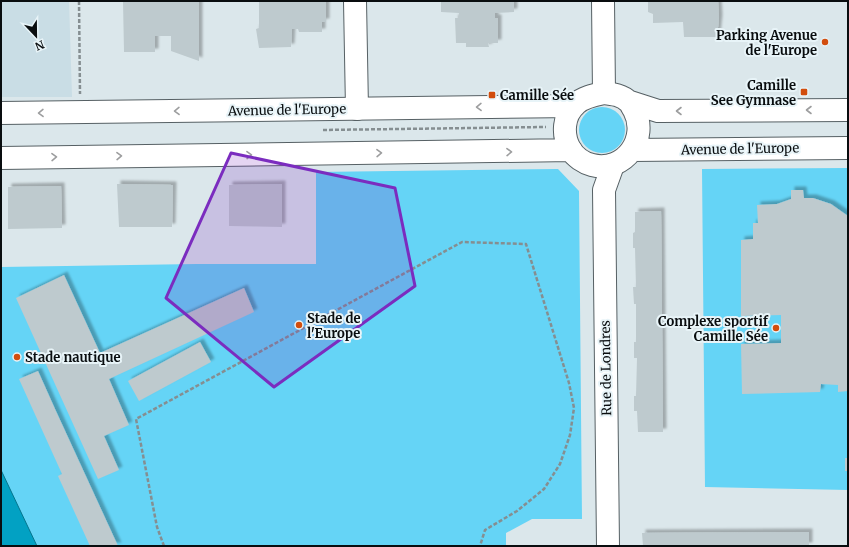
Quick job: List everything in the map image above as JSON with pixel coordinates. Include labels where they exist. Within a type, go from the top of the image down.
[{"type":"main road","points":[[355,1],[357,109]]},
{"type":"main road","points":[[603,1],[604,93]]},
{"type":"main road","points":[[630,102],[638,117],[637,140],[626,158],[603,165],[586,163],[571,150],[567,142],[565,130],[568,114],[574,106],[590,95],[604,93],[618,95],[630,102],[658,111],[848,110]]},
{"type":"main road","name":"Avenue de l'Europe","points":[[1,113],[574,106]]},
{"type":"main road","name":"Avenue de l'Europe","points":[[632,150],[848,148]]},
{"type":"main road","points":[[1,158],[571,150]]},
{"type":"main road","name":"Rue de Londres","points":[[603,165],[608,546]]},
{"type":"path","points":[[79,1],[80,112]]},
{"type":"path","points":[[164,546],[157,527],[136,419],[462,242],[526,244],[570,383],[574,408],[570,435],[560,464],[544,489],[517,512],[486,530],[480,546]]},
{"type":"highlighted area","points":[[231,153],[395,188],[415,286],[274,387],[166,298]]},
{"type":"shaded area","points":[[1,1],[69,1],[72,97],[1,97]]},
{"type":"shaded area","points":[[598,107],[606,107],[615,111],[621,117],[625,130],[621,143],[615,149],[606,153],[598,153],[589,149],[583,143],[579,134],[579,126],[583,117],[589,111]]},
{"type":"shaded area","name":"Complexe sportif Camille Sée","points":[[848,168],[848,490],[705,487],[702,169]]},
{"type":"shaded area","name":"Stade de l'Europe","points":[[558,169],[579,191],[582,519],[532,519],[506,533],[506,546],[1,546],[1,267],[316,264],[316,172]]},
{"type":"shaded area","points":[[1,470],[37,546],[1,546]]},
{"type":"building","points":[[123,1],[199,1],[199,61],[171,51],[171,36],[155,36],[155,52],[124,52]]},
{"type":"building","points":[[259,1],[326,1],[326,22],[322,22],[322,32],[299,32],[298,29],[292,29],[291,47],[259,48],[256,29],[259,28]]},
{"type":"building","points":[[441,1],[514,1],[514,12],[495,13],[495,18],[498,18],[498,43],[488,43],[489,47],[466,47],[466,43],[456,43],[455,18],[459,18],[459,13],[441,12]]},
{"type":"building","points":[[648,1],[718,1],[719,18],[717,37],[684,37],[683,22],[653,23],[653,14],[648,12]]},
{"type":"building","points":[[117,184],[173,185],[172,227],[119,227]]},
{"type":"building","points":[[282,184],[282,227],[229,226],[229,185]]},
{"type":"building","points":[[61,186],[62,228],[8,229],[8,187]]},
{"type":"building","points":[[791,190],[803,190],[804,198],[813,198],[831,204],[848,216],[848,391],[838,392],[838,385],[821,384],[820,392],[742,394],[741,344],[781,343],[781,315],[741,316],[741,240],[753,239],[753,223],[758,223],[757,205],[777,204],[791,199]]},
{"type":"building","points":[[661,211],[663,432],[638,432],[637,411],[634,411],[637,358],[634,358],[634,342],[636,342],[636,304],[634,304],[633,287],[636,287],[635,248],[633,248],[635,212]]},
{"type":"building","points":[[64,275],[100,353],[244,288],[254,312],[109,379],[129,425],[104,436],[119,470],[98,479],[16,298]]},
{"type":"building","points":[[200,342],[211,362],[139,401],[128,381]]},
{"type":"building","points":[[38,371],[118,546],[90,546],[58,476],[62,474],[19,379]]},
{"type":"building","points":[[845,458],[848,458],[848,471],[845,471]]},
{"type":"building","points":[[809,532],[809,546],[643,546],[642,533]]},
{"type":"place","name":"Parking Avenue de l'Europe","points":[[825,42]]},
{"type":"place","name":"Camille See Gymnase","points":[[804,92]]},
{"type":"place","name":"Camille Sée","points":[[492,95]]},
{"type":"place","name":"Stade de l'Europe","points":[[299,325]]},
{"type":"place","name":"Complexe sportif Camille Sée","points":[[776,328]]},
{"type":"place","name":"Stade nautique","points":[[17,357]]}]
